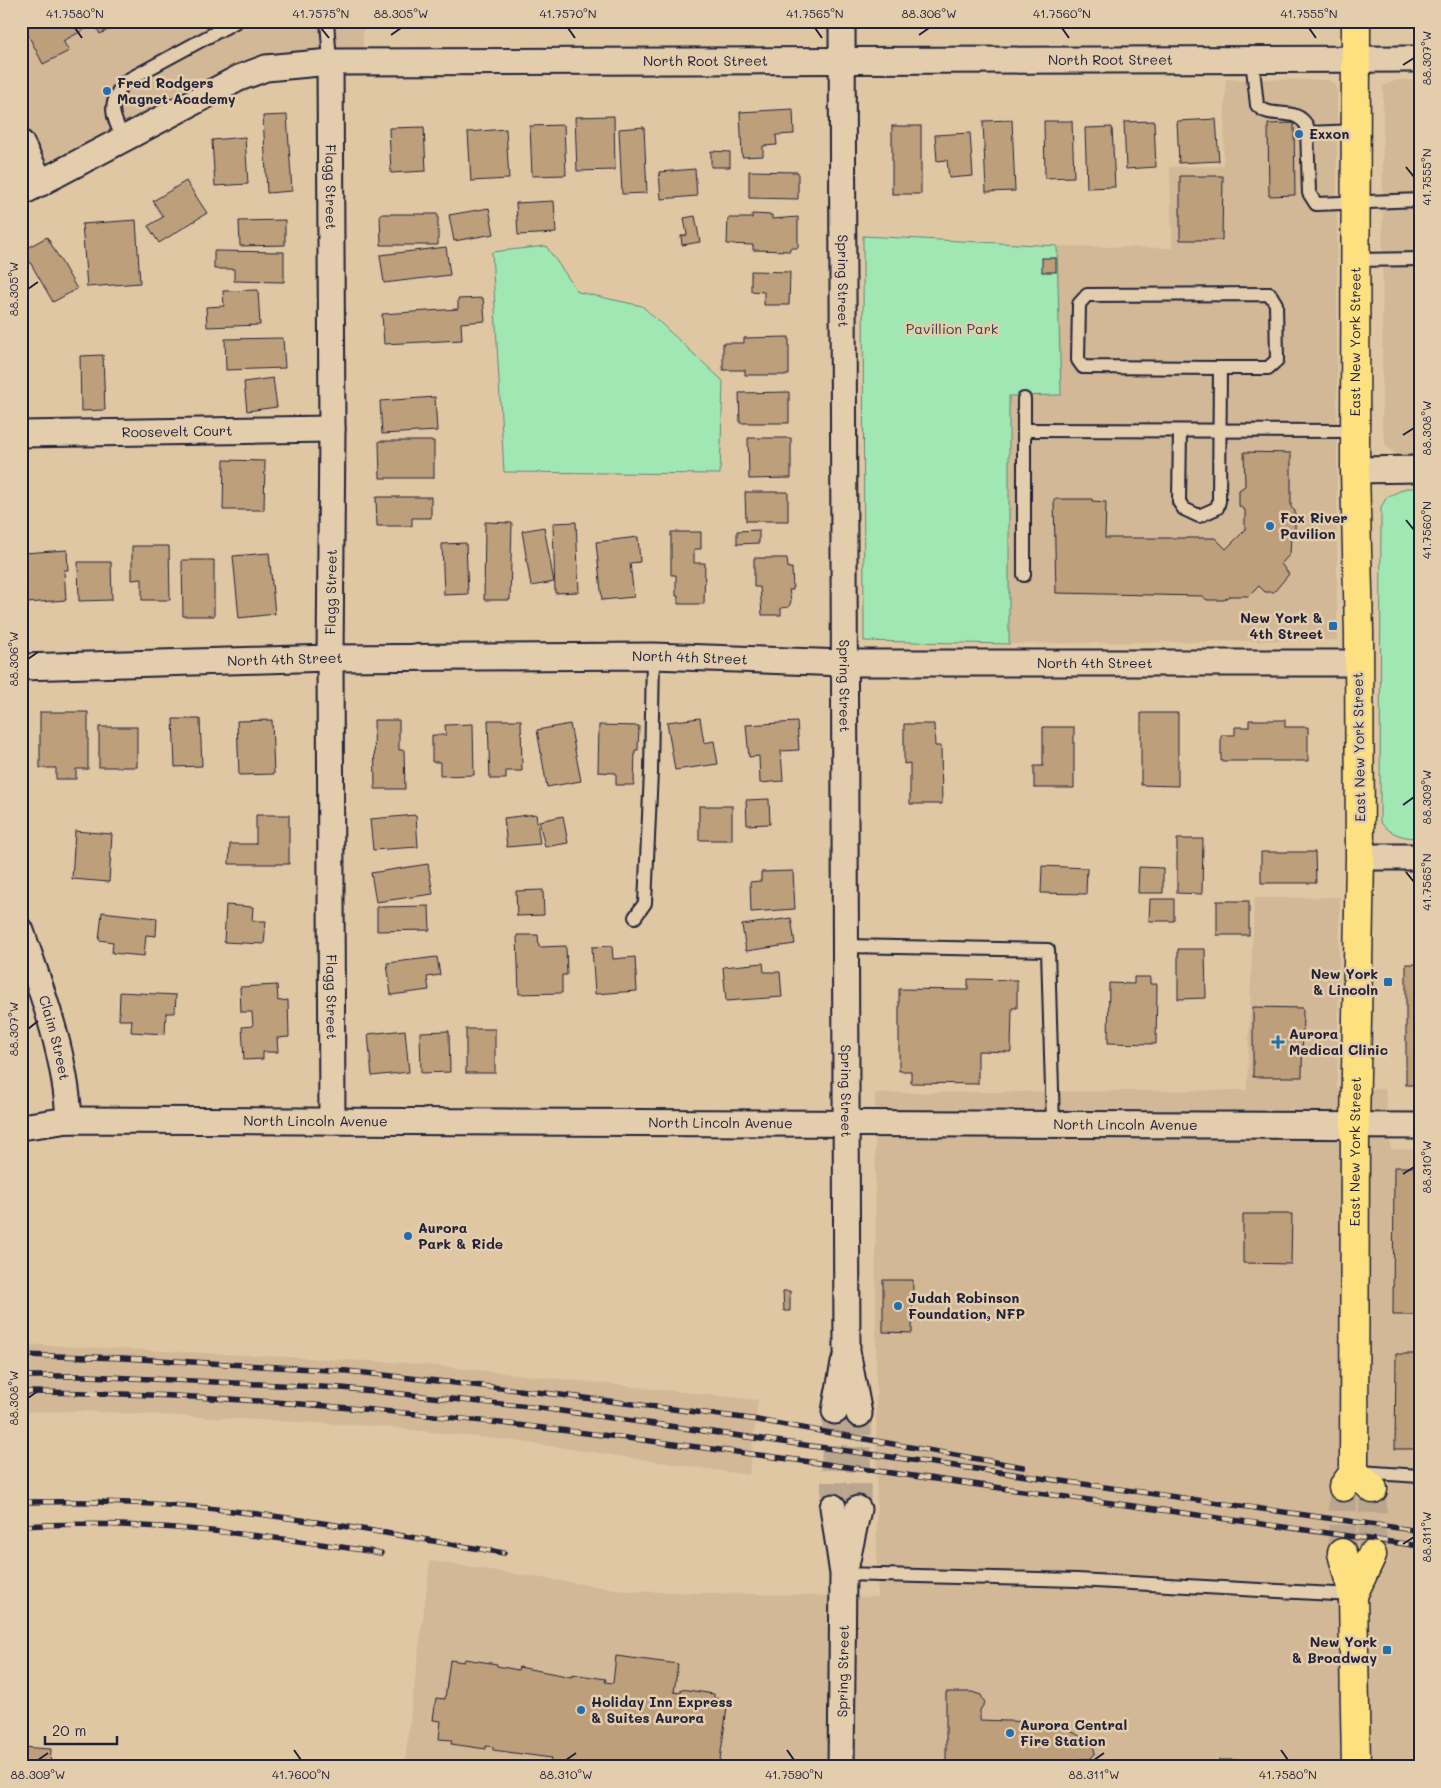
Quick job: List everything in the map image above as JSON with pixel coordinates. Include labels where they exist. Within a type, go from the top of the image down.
[{"type":"main road","name":"East New York Street","points":[[1356,21],[1355,470],[1360,857],[1355,1127],[1357,1483]]},
{"type":"main road","points":[[1342,1554],[1354,1595],[1356,1767]]},
{"type":"main road","points":[[1354,1595],[1372,1555]]},
{"type":"street","name":"Spring Street","points":[[842,21],[847,1351],[859,1414]]},
{"type":"street","name":"North Root Street","points":[[31,188],[124,140],[203,96],[266,68],[330,62],[1420,59]]},
{"type":"street","name":"Flagg Street","points":[[330,62],[332,1121]]},
{"type":"street","points":[[21,143],[31,188]]},
{"type":"street","name":"Roosevelt Court","points":[[21,434],[332,429]]},
{"type":"street","points":[[1355,470],[1420,469]]},
{"type":"street","name":"North 4th Street","points":[[21,667],[330,658],[653,656],[843,663],[1358,663]]},
{"type":"street","points":[[1360,857],[1420,857]]},
{"type":"street","name":"Claim Street","points":[[21,930],[55,1037],[68,1092],[69,1120]]},
{"type":"street","name":"North Lincoln Avenue","points":[[21,1127],[69,1120],[1420,1126]]},
{"type":"street","name":"Spring Street","points":[[835,1411],[847,1351]]},
{"type":"street","name":"Spring Street","points":[[833,1507],[843,1574],[841,1767]]},
{"type":"street","name":"Spring Street","points":[[843,1574],[858,1510]]},
{"type":"lane","points":[[124,140],[113,118],[112,109],[114,99],[124,82],[237,21]]},
{"type":"lane","points":[[327,21],[330,62]]},
{"type":"lane","points":[[1252,59],[1257,105],[1267,112],[1293,114],[1302,118],[1307,126],[1309,192],[1311,200],[1316,204],[1420,200]]},
{"type":"lane","points":[[1308,133],[1356,132]]},
{"type":"lane","points":[[1356,260],[1420,259]]},
{"type":"lane","points":[[1270,294],[1276,304],[1277,360],[1268,368],[1220,368],[1083,367],[1078,360],[1079,304],[1087,295],[1270,294]]},
{"type":"lane","points":[[1180,431],[1179,502],[1184,509],[1199,516],[1217,508],[1219,500],[1220,368]]},
{"type":"lane","points":[[1024,399],[1024,575]]},
{"type":"lane","points":[[1025,430],[1355,431]]},
{"type":"lane","points":[[635,917],[645,903],[651,772],[653,656]]},
{"type":"lane","points":[[846,946],[1048,950],[1053,1124]]},
{"type":"lane","points":[[1357,1483],[1420,1476]]},
{"type":"lane","points":[[843,1574],[1078,1580],[1354,1595]]},
{"type":"shaded area","name":"Fred Rodgers Magnet Academy","points":[[21,21],[363,21],[363,57],[254,59],[45,168],[21,123]]},
{"type":"shaded area","points":[[1226,79],[1329,80],[1337,87],[1337,640],[1009,644],[1009,396],[1061,395],[1057,246],[1172,248],[1170,167],[1223,166]]},
{"type":"shaded area","points":[[1397,80],[1420,80],[1420,458],[1396,455],[1386,446],[1382,424],[1383,86]]},
{"type":"shaded area","points":[[1340,897],[1337,1089],[1385,1089],[1391,1149],[1420,1150],[1420,1767],[404,1767],[430,1561],[628,1591],[877,1597],[875,1093],[1247,1090],[1254,898]]},
{"type":"shaded area","points":[[21,1344],[409,1363],[758,1400],[749,1475],[515,1441],[375,1426],[81,1411],[21,1412]]},
{"type":"green space","name":"Pavillion Park","points":[[863,236],[1057,246],[1061,395],[1009,396],[1009,644],[864,641]]},
{"type":"green space","points":[[546,246],[578,292],[642,306],[723,381],[720,474],[504,472],[492,252]]},
{"type":"green space","points":[[1406,488],[1420,488],[1420,838],[1398,835],[1380,822],[1381,507],[1387,497]]},
{"type":"building","points":[[21,21],[126,21],[100,34],[95,24],[63,41],[69,51],[43,64]]},
{"type":"building","points":[[1400,21],[1420,21],[1420,26],[1400,26]]},
{"type":"building","points":[[793,109],[794,134],[776,135],[777,145],[763,146],[763,156],[742,157],[740,112]]},
{"type":"building","points":[[287,115],[292,191],[267,193],[263,116]]},
{"type":"building","points":[[614,116],[615,170],[577,171],[575,117]]},
{"type":"building","points":[[1216,119],[1219,161],[1179,163],[1177,121]]},
{"type":"building","points":[[1012,120],[1015,191],[986,192],[983,121]]},
{"type":"building","points":[[1044,121],[1072,121],[1074,177],[1045,178]]},
{"type":"building","points":[[1154,121],[1156,167],[1126,169],[1124,122]]},
{"type":"building","points":[[1294,123],[1295,195],[1269,196],[1268,124]]},
{"type":"building","points":[[564,125],[566,175],[532,176],[530,126]]},
{"type":"building","points":[[892,126],[921,126],[921,194],[892,194]]},
{"type":"building","points":[[424,127],[426,171],[391,173],[389,128]]},
{"type":"building","points":[[644,127],[647,193],[622,194],[619,129]]},
{"type":"building","points":[[1112,127],[1115,187],[1087,188],[1085,128]]},
{"type":"building","points":[[506,129],[509,179],[471,181],[468,132]]},
{"type":"building","points":[[970,133],[973,176],[949,178],[947,160],[937,161],[935,135]]},
{"type":"building","points":[[245,137],[248,184],[215,186],[212,140]]},
{"type":"building","points":[[711,151],[730,152],[730,167],[711,167]]},
{"type":"building","points":[[695,169],[697,196],[661,199],[659,172]]},
{"type":"building","points":[[749,171],[798,172],[798,199],[749,198]]},
{"type":"building","points":[[1180,176],[1223,176],[1222,240],[1180,240]]},
{"type":"building","points":[[186,181],[207,213],[159,243],[148,226],[163,217],[153,201]]},
{"type":"building","points":[[554,201],[556,233],[518,235],[516,203]]},
{"type":"building","points":[[489,208],[494,234],[454,241],[449,215]]},
{"type":"building","points":[[380,214],[438,214],[438,245],[381,245]]},
{"type":"building","points":[[752,214],[772,215],[772,219],[798,217],[798,248],[790,248],[790,251],[753,250],[753,245],[727,244],[728,218],[752,218]]},
{"type":"building","points":[[695,216],[700,242],[682,245],[681,236],[687,235],[684,218]]},
{"type":"building","points":[[136,220],[140,283],[87,287],[82,224]]},
{"type":"building","points":[[285,220],[285,245],[240,246],[239,221]]},
{"type":"building","points":[[47,237],[77,289],[53,302],[23,250]]},
{"type":"building","points":[[446,247],[450,275],[384,283],[380,255]]},
{"type":"building","points":[[214,251],[284,252],[284,282],[234,281],[234,269],[214,269]]},
{"type":"building","points":[[1042,258],[1056,258],[1056,272],[1042,272]]},
{"type":"building","points":[[751,271],[790,272],[789,305],[764,305],[764,292],[751,291]]},
{"type":"building","points":[[258,290],[260,325],[207,327],[206,307],[224,306],[223,291]]},
{"type":"building","points":[[483,298],[485,321],[461,323],[462,340],[384,344],[382,314],[458,309],[458,299]]},
{"type":"building","points":[[789,337],[789,375],[745,375],[745,370],[723,370],[723,343],[744,343],[744,338]]},
{"type":"building","points":[[283,338],[285,368],[226,370],[225,339]]},
{"type":"building","points":[[103,355],[105,410],[81,411],[80,356]]},
{"type":"building","points":[[273,378],[277,407],[247,411],[244,382]]},
{"type":"building","points":[[789,392],[789,423],[740,423],[739,393]]},
{"type":"building","points":[[435,397],[437,431],[382,434],[380,401]]},
{"type":"building","points":[[748,438],[791,438],[791,478],[749,479]]},
{"type":"building","points":[[379,441],[434,441],[434,478],[380,478]]},
{"type":"building","name":"Fox River Pavilion","points":[[1244,452],[1291,453],[1291,507],[1295,511],[1295,530],[1291,535],[1290,554],[1281,564],[1289,574],[1274,592],[1265,592],[1259,586],[1249,596],[1230,596],[1224,600],[1207,600],[1202,596],[1056,593],[1054,499],[1092,499],[1092,501],[1106,502],[1105,538],[1215,538],[1226,549],[1245,530],[1245,510],[1239,506],[1239,490],[1245,486]]},
{"type":"building","points":[[224,460],[265,461],[264,510],[223,510]]},
{"type":"building","points":[[745,492],[788,492],[788,521],[746,521]]},
{"type":"building","points":[[376,497],[431,497],[431,518],[412,518],[412,526],[377,526]]},
{"type":"building","points":[[485,522],[512,523],[510,600],[484,600]]},
{"type":"building","points":[[576,522],[579,592],[555,593],[553,523]]},
{"type":"building","points":[[544,527],[554,582],[531,586],[522,531]]},
{"type":"building","points":[[759,530],[759,543],[737,544],[737,531]]},
{"type":"building","points":[[671,532],[701,532],[701,549],[694,549],[694,563],[705,563],[704,604],[678,604],[676,575],[671,575]]},
{"type":"building","points":[[638,537],[640,562],[630,563],[634,597],[602,600],[596,542]]},
{"type":"building","points":[[466,543],[468,594],[444,595],[442,544]]},
{"type":"building","points":[[132,546],[169,546],[170,600],[142,600],[142,579],[132,580]]},
{"type":"building","points":[[67,550],[68,570],[64,570],[66,600],[27,603],[24,553]]},
{"type":"building","points":[[269,553],[275,614],[239,618],[233,556]]},
{"type":"building","points":[[754,558],[787,558],[788,568],[792,568],[793,590],[789,590],[791,601],[789,607],[781,608],[781,615],[762,615],[760,587],[754,587]]},
{"type":"building","points":[[182,560],[214,560],[214,616],[183,616]]},
{"type":"building","points":[[78,562],[111,562],[112,600],[79,601]]},
{"type":"building","points":[[40,712],[88,712],[88,769],[76,769],[76,779],[56,779],[56,768],[40,768]]},
{"type":"building","points":[[1141,713],[1178,713],[1178,786],[1141,785]]},
{"type":"building","points":[[700,718],[704,743],[714,741],[718,764],[675,770],[667,722]]},
{"type":"building","points":[[173,719],[200,719],[202,766],[175,767]]},
{"type":"building","points":[[272,720],[274,774],[239,775],[237,721]]},
{"type":"building","points":[[374,720],[399,720],[399,750],[404,750],[405,789],[375,789]]},
{"type":"building","points":[[488,720],[521,720],[522,771],[506,771],[506,779],[490,779]]},
{"type":"building","points":[[1249,720],[1285,720],[1285,727],[1308,727],[1308,761],[1221,761],[1221,735],[1235,735],[1235,727],[1249,727]]},
{"type":"building","points":[[797,722],[799,750],[781,751],[783,781],[760,783],[759,756],[749,757],[746,725]]},
{"type":"building","points":[[473,724],[474,775],[440,776],[440,762],[432,762],[432,735],[446,735],[445,725]]},
{"type":"building","points":[[570,724],[581,781],[547,787],[537,730]]},
{"type":"building","points":[[904,724],[934,724],[935,746],[941,746],[942,804],[910,804],[910,763],[904,764]]},
{"type":"building","points":[[599,725],[639,726],[638,750],[635,750],[634,785],[616,785],[616,773],[598,772]]},
{"type":"building","points":[[99,727],[137,727],[137,767],[99,767]]},
{"type":"building","points":[[1043,727],[1074,727],[1074,788],[1034,788],[1034,766],[1043,766]]},
{"type":"building","points":[[769,799],[770,824],[747,825],[746,800]]},
{"type":"building","points":[[699,806],[732,806],[732,840],[699,840]]},
{"type":"building","points":[[536,814],[540,844],[507,847],[504,818]]},
{"type":"building","points":[[256,815],[289,815],[289,864],[229,864],[230,844],[256,844]]},
{"type":"building","points":[[416,815],[418,847],[373,850],[370,819]]},
{"type":"building","points":[[563,816],[568,843],[545,847],[539,821]]},
{"type":"building","points":[[75,831],[112,834],[109,882],[72,879]]},
{"type":"building","points":[[1177,839],[1203,839],[1202,894],[1177,893]]},
{"type":"building","points":[[1261,852],[1315,852],[1316,883],[1261,883]]},
{"type":"building","points":[[428,864],[433,894],[376,902],[371,873]]},
{"type":"building","points":[[1042,866],[1087,868],[1086,894],[1041,893]]},
{"type":"building","points":[[1139,867],[1163,868],[1163,893],[1138,893]]},
{"type":"building","points":[[793,871],[795,909],[751,912],[750,882],[761,881],[761,872]]},
{"type":"building","points":[[543,890],[544,915],[517,916],[516,891]]},
{"type":"building","points":[[1150,899],[1174,899],[1174,921],[1149,921]]},
{"type":"building","points":[[1217,901],[1249,901],[1249,935],[1217,935]]},
{"type":"building","points":[[226,905],[253,907],[252,921],[266,921],[264,944],[224,942]]},
{"type":"building","points":[[429,906],[430,930],[377,931],[377,907]]},
{"type":"building","points":[[102,912],[157,918],[156,936],[146,935],[144,956],[112,953],[113,942],[99,940]]},
{"type":"building","points":[[791,918],[795,944],[746,951],[742,925]]},
{"type":"building","points":[[517,935],[538,935],[539,947],[566,946],[567,975],[562,975],[562,993],[519,994]]},
{"type":"building","points":[[612,946],[613,959],[635,957],[637,991],[595,994],[592,947]]},
{"type":"building","points":[[1178,949],[1205,949],[1206,998],[1178,999]]},
{"type":"building","points":[[437,957],[440,975],[427,977],[429,990],[391,995],[387,963]]},
{"type":"building","points":[[763,963],[764,972],[780,972],[782,997],[726,1001],[723,967]]},
{"type":"building","points":[[1406,964],[1420,964],[1420,1085],[1406,1085]]},
{"type":"building","points":[[1134,977],[1150,977],[1150,984],[1157,984],[1156,1044],[1108,1043],[1109,983],[1134,984]]},
{"type":"building","points":[[968,979],[1017,980],[1017,1008],[1012,1008],[1011,1052],[978,1051],[978,1084],[911,1083],[911,1071],[899,1071],[899,989],[968,990]]},
{"type":"building","points":[[277,985],[278,1001],[288,1000],[289,1037],[277,1038],[278,1052],[263,1052],[263,1059],[244,1060],[242,1027],[253,1026],[252,1012],[241,1012],[240,987]]},
{"type":"building","points":[[120,992],[176,995],[175,1013],[166,1013],[165,1034],[131,1032],[132,1020],[119,1020]]},
{"type":"building","name":"Aurora Medical Clinic","points":[[1253,1007],[1303,1008],[1302,1077],[1253,1077]]},
{"type":"building","points":[[466,1029],[495,1029],[495,1073],[466,1073]]},
{"type":"building","points":[[405,1030],[409,1072],[372,1076],[368,1034]]},
{"type":"building","points":[[449,1031],[450,1072],[421,1073],[420,1032]]},
{"type":"building","points":[[1394,1167],[1420,1167],[1420,1315],[1393,1315]]},
{"type":"building","points":[[1243,1214],[1292,1214],[1291,1264],[1243,1263]]},
{"type":"building","name":"Judah Robinson Foundation, NFP","points":[[883,1280],[913,1280],[912,1333],[883,1332]]},
{"type":"building","points":[[783,1291],[790,1291],[790,1311],[784,1311]]},
{"type":"building","points":[[1396,1354],[1420,1354],[1420,1449],[1395,1449]]},
{"type":"building","name":"Holiday Inn Express & Suites Aurora","points":[[616,1656],[678,1664],[674,1692],[681,1693],[681,1689],[714,1694],[714,1698],[728,1700],[719,1767],[550,1767],[551,1758],[493,1750],[493,1747],[486,1746],[486,1749],[451,1744],[452,1740],[439,1739],[441,1721],[433,1720],[436,1698],[445,1699],[450,1660],[464,1662],[465,1659],[497,1664],[497,1666],[518,1670],[519,1667],[572,1677],[572,1674],[606,1679],[605,1682],[613,1683]]},
{"type":"building","name":"Aurora Central Fire Station","points":[[946,1692],[972,1692],[981,1695],[985,1703],[980,1710],[980,1720],[1059,1723],[1089,1742],[1094,1748],[1095,1754],[1090,1759],[1079,1759],[1079,1767],[946,1767]]},
{"type":"building","points":[[21,1747],[51,1749],[50,1767],[21,1767]]},
{"type":"building","points":[[1219,1760],[1266,1760],[1266,1767],[1219,1767]]},
{"type":"tunnel","points":[[833,1507],[835,1411]]},
{"type":"tunnel","points":[[858,1509],[859,1414]]},
{"type":"tunnel","points":[[1342,1553],[1343,1487]]},
{"type":"tunnel","points":[[1372,1555],[1373,1489]]},
{"type":"railway","points":[[21,1355],[123,1358],[347,1371],[545,1393],[752,1419],[1023,1467]]},
{"type":"railway","points":[[21,1376],[88,1376],[342,1388],[540,1408],[1420,1531]]},
{"type":"railway","points":[[21,1392],[214,1398],[406,1413],[502,1423],[789,1459],[1420,1546]]},
{"type":"railway","points":[[21,1502],[109,1502],[235,1511],[312,1521],[504,1553]]},
{"type":"railway","points":[[21,1526],[65,1524],[202,1530],[293,1540],[381,1553]]},
{"type":"place","name":"Fred Rodgers Magnet Academy","points":[[107,91]]},
{"type":"place","name":"Exxon","points":[[1299,134]]},
{"type":"place","name":"Fox River Pavilion","points":[[1270,526]]},
{"type":"place","name":"New York & 4th Street","points":[[1333,626]]},
{"type":"place","name":"New York & Lincoln","points":[[1388,982]]},
{"type":"place","name":"Aurora Medical Clinic","points":[[1278,1042]]},
{"type":"place","name":"Aurora Park & Ride","points":[[408,1236]]},
{"type":"place","name":"Judah Robinson Foundation, NFP","points":[[898,1306]]},
{"type":"place","name":"New York & Broadway","points":[[1387,1650]]},
{"type":"place","name":"Holiday Inn Express & Suites Aurora","points":[[581,1710]]},
{"type":"place","name":"Aurora Central Fire Station","points":[[1010,1733]]}]
